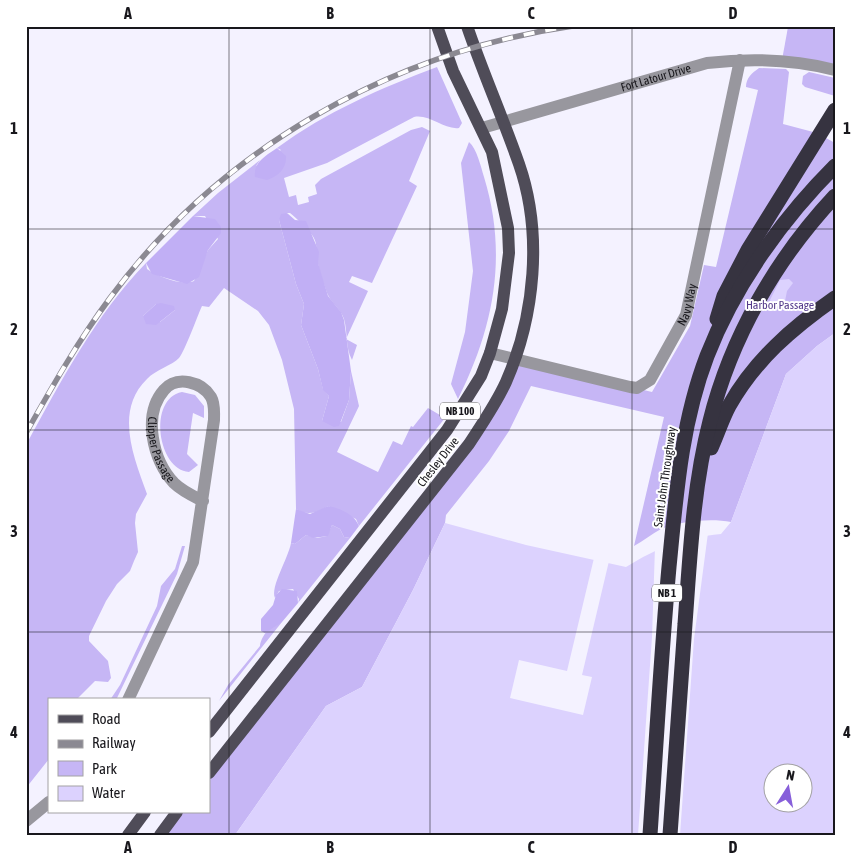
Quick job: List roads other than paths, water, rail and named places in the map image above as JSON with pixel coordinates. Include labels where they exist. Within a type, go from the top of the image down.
[{"type":"highway","points":[[707,356],[724,296],[748,250],[835,110]]},
{"type":"highway","name":"Saint John Throughway","points":[[650,835],[663,637],[678,476],[691,408],[707,356],[734,300],[766,249],[803,200],[835,166]]},
{"type":"highway","name":"NB 1","points":[[670,835],[688,573],[700,475],[710,422],[720,389],[746,325],[787,253],[835,196]]},
{"type":"highway","points":[[700,475],[729,407],[752,372],[787,333],[835,298]]},
{"type":"main road","name":"Chesley Drive","points":[[210,731],[447,430],[481,376],[490,353],[503,302],[509,253],[508,228],[494,160],[482,128],[453,71],[437,26]]},
{"type":"main road","name":"Chesley Drive","points":[[210,772],[469,444],[494,406],[515,359],[528,306],[534,247],[526,191],[520,166],[467,26]]},
{"type":"main road","points":[[128,835],[144,814]]},
{"type":"main road","points":[[160,835],[176,814]]},
{"type":"street","name":"Fort Latour Drive","points":[[482,128],[707,63],[740,60],[782,60],[835,70]]},
{"type":"street","name":"Navy Way","points":[[490,353],[630,387],[637,388],[650,380],[686,315],[740,60]]},
{"type":"street","name":"Clipper Passage","points":[[129,698],[190,570],[196,548],[203,502],[214,420],[213,402],[200,386],[187,382],[174,383],[165,388],[156,406],[153,431],[154,444],[158,458],[173,482],[203,502]]},
{"type":"street","points":[[26,821],[48,803]]},
{"type":"water","points":[[789,279],[793,283],[787,291],[785,301],[779,307],[773,306],[770,300],[780,280]]},
{"type":"water","points":[[835,333],[835,835],[235,835],[326,706],[362,687],[413,590],[445,523],[526,545],[626,567],[671,544],[721,534],[731,522],[786,374],[817,346]]},
{"type":"railway","points":[[26,433],[87,331],[110,298],[154,245],[203,197],[256,154],[314,116],[375,84],[439,59],[505,39],[573,26]]},
{"type":"park label","name":"Harbor Passage","points":[[780,305]]}]
